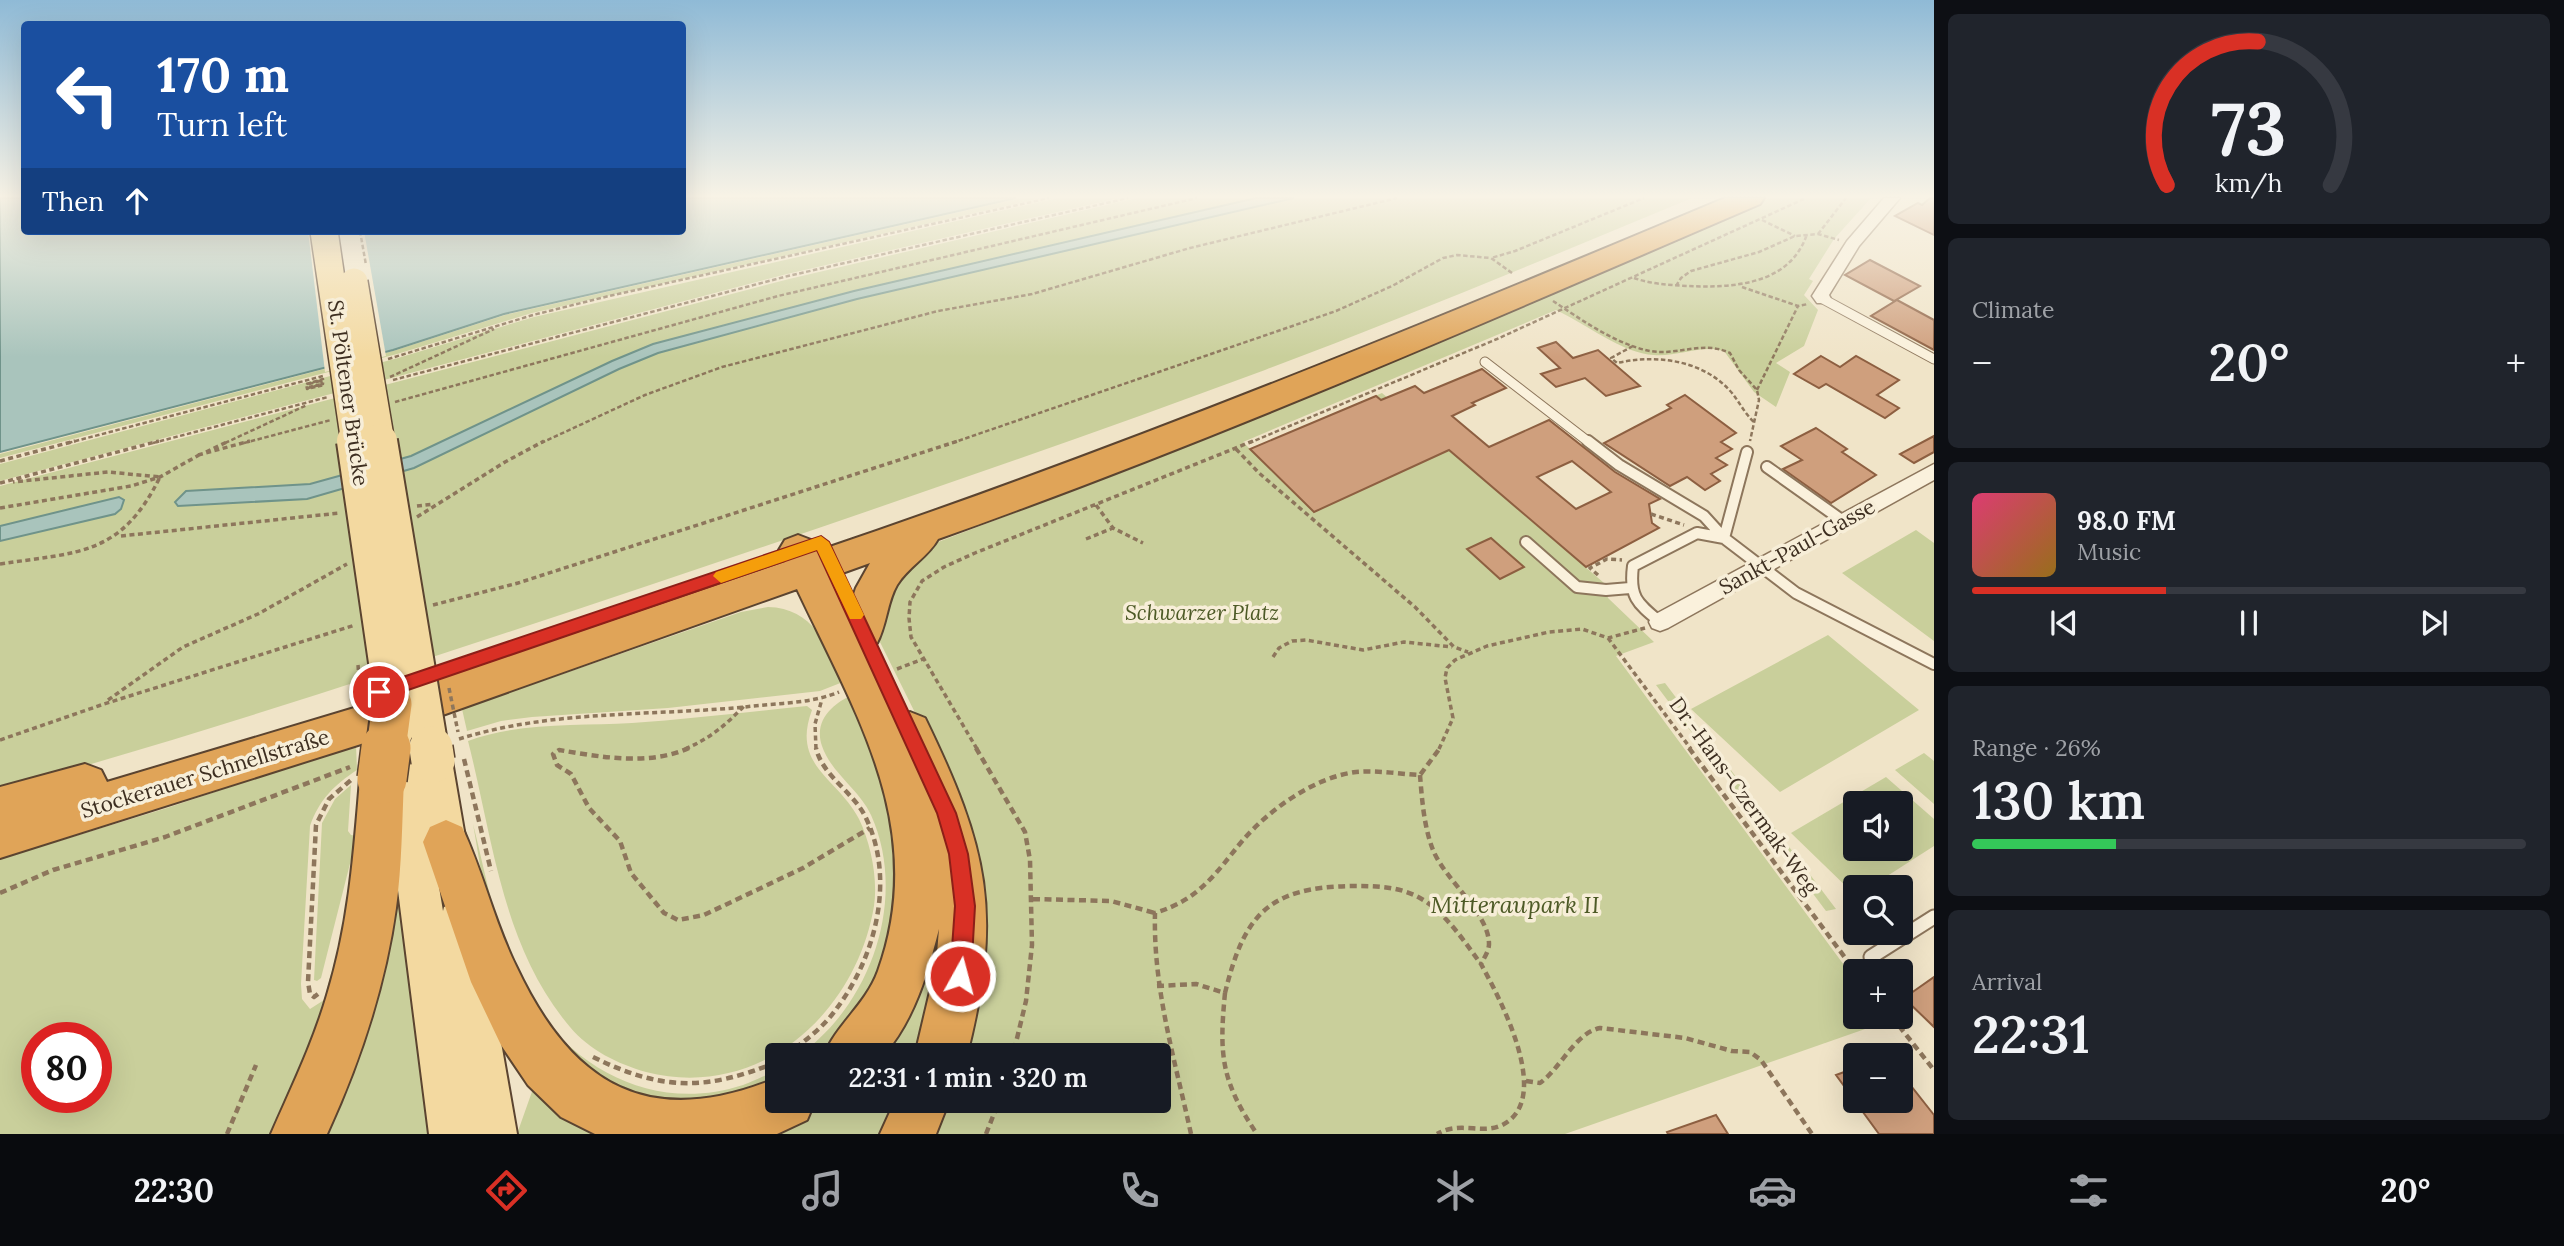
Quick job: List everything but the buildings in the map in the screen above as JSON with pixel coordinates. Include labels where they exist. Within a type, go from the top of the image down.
[{"type":"highway","points":[[486,669],[815,556],[1502,287],[1587,251]]},
{"type":"highway","points":[[486,669],[718,603],[815,556],[937,524],[1083,471],[1647,251]]},
{"type":"highway","points":[[847,626],[879,577],[899,555],[937,524]]},
{"type":"highway","points":[[815,556],[847,626],[892,743],[914,814],[920,854],[917,920],[900,982],[880,1020],[860,1043]]},
{"type":"highway","points":[[718,603],[782,600],[847,626],[934,783],[958,854],[965,906],[964,950],[957,1001],[945,1043]]},
{"type":"highway","name":"Stockerauer Schnellstraße","points":[[6,829],[191,752],[486,669]]},
{"type":"highway","points":[[299,1134],[319,1092],[344,1025],[405,764],[392,704]]},
{"type":"highway","points":[[446,842],[495,980],[512,1019],[541,1060],[576,1094],[601,1109],[628,1120],[658,1127],[683,1128],[739,1121],[765,1110]]},
{"type":"highway","points":[[908,1134],[917,1113]]},
{"type":"main road","name":"St. Pöltener Brücke","points":[[328,251],[385,511]]},
{"type":"main road","name":"St. Pöltener Brücke","points":[[349,251],[385,511]]},
{"type":"main road","points":[[385,511],[392,704]]},
{"type":"main road","points":[[385,511],[405,764],[453,1134]]},
{"type":"main road","points":[[405,764],[446,842],[493,1134]]},
{"type":"street","points":[[1823,299],[1820,296],[1849,251]]},
{"type":"street","name":"Sankt-Paul-Gasse","points":[[1660,622],[1934,471]]},
{"type":"lane","points":[[1823,299],[1934,359]]},
{"type":"lane","points":[[1485,362],[1619,465],[1704,516],[1724,538],[1796,593],[1934,664]]},
{"type":"lane","points":[[1724,538],[1747,452]]},
{"type":"lane","points":[[1767,467],[1843,522]]},
{"type":"lane","points":[[1660,622],[1641,606],[1630,588],[1633,566],[1697,533],[1724,538]]},
{"type":"lane","points":[[1526,542],[1577,587],[1606,590],[1630,588]]},
{"type":"lane","points":[[1871,957],[1934,917]]},
{"type":"path","points":[[385,360],[609,296],[811,251]]},
{"type":"path","points":[[506,324],[383,382],[788,276],[897,251]]},
{"type":"path","points":[[384,405],[778,296],[971,251]]},
{"type":"path","points":[[0,564],[90,548],[119,536],[435,504],[505,462],[573,426],[645,394],[722,367],[938,311],[1031,294],[1177,251]]},
{"type":"path","points":[[1491,258],[1515,251]]},
{"type":"path","points":[[1017,1043],[1024,1018],[1033,952],[1032,867],[1025,832],[911,637],[907,614],[911,595],[920,581],[934,571],[975,553],[1236,449],[1565,309],[1634,278],[1682,251]]},
{"type":"path","points":[[1676,286],[1681,278],[1691,271],[1761,251]]},
{"type":"path","points":[[1634,278],[1676,286],[1741,287],[1765,280],[1789,265],[1801,251]]},
{"type":"path","points":[[430,605],[565,568],[874,470],[1127,385],[1336,311],[1392,286],[1443,258],[1457,255],[1491,258],[1512,273]]},
{"type":"path","points":[[1741,287],[1798,306],[1823,299]]},
{"type":"path","points":[[1548,298],[1633,345],[1661,352],[1718,347],[1730,353],[1739,370],[1757,390],[1759,400],[1747,452]]},
{"type":"path","points":[[1757,390],[1798,306]]},
{"type":"path","points":[[1633,345],[1611,358],[1617,363],[1641,358],[1663,359],[1702,372],[1732,393],[1746,417],[1755,423]]},
{"type":"path","points":[[0,461],[324,376],[325,384],[307,389],[306,384],[323,379],[323,384],[308,388],[307,384],[321,380],[322,384],[309,387],[309,384],[320,381]]},
{"type":"path","points":[[0,483],[331,396]]},
{"type":"path","points":[[0,508],[131,486],[160,477],[198,455],[318,400]]},
{"type":"path","points":[[198,455],[334,419]]},
{"type":"path","points":[[1236,449],[1259,473],[1314,517],[1415,607],[1454,648]]},
{"type":"path","points":[[0,483],[122,472],[145,472],[160,477]]},
{"type":"path","points":[[119,536],[136,521],[148,505],[160,477]]},
{"type":"path","points":[[385,511],[435,504]]},
{"type":"path","points":[[1096,505],[1113,528],[1143,542]]},
{"type":"path","points":[[1651,514],[1683,524],[1697,533]]},
{"type":"path","points":[[1086,539],[1113,528]]},
{"type":"path","points":[[1622,560],[1606,558],[1590,568],[1608,583],[1630,588]]},
{"type":"path","points":[[104,704],[183,647],[258,614],[347,564]]},
{"type":"path","points":[[0,740],[104,704],[367,621]]},
{"type":"path","points":[[1481,964],[1489,946],[1485,927],[1453,886],[1438,860],[1424,820],[1420,775],[1451,727],[1453,711],[1446,689],[1446,669],[1453,660],[1506,640],[1579,629],[1594,631],[1608,638],[1633,633],[1660,622]]},
{"type":"path","name":"Dr.-Hans-Czermak-Weg","points":[[1608,638],[1847,959]]},
{"type":"path","points":[[1273,657],[1279,648],[1292,641],[1306,640],[1363,650],[1404,642],[1470,652]]},
{"type":"path","points":[[897,670],[923,659]]},
{"type":"path","points":[[321,991],[314,997],[310,994],[308,982],[316,825],[330,796],[501,727],[531,722],[822,699],[812,727],[813,745],[821,763],[864,815],[870,828],[880,869],[880,903],[873,936],[857,976],[837,1009],[803,1043]]},
{"type":"path","points":[[744,706],[715,736],[673,754],[619,760],[559,750],[554,754],[558,765],[570,774],[589,808],[620,841],[631,873],[646,888],[664,914],[678,920],[704,915],[803,868],[870,828]]},
{"type":"path","points":[[405,764],[494,885]]},
{"type":"path","points":[[0,893],[53,870],[165,837],[338,770],[405,764]]},
{"type":"path","points":[[1033,899],[1085,898],[1134,904],[1155,913],[1175,908],[1197,896],[1258,824],[1326,782],[1352,773],[1420,775]]},
{"type":"path","points":[[1257,1134],[1236,1103],[1224,1077],[1221,1035],[1231,961],[1242,934],[1265,908],[1292,891],[1339,885],[1391,887],[1427,902],[1481,964],[1498,996],[1517,1043],[1526,1081],[1520,1107],[1508,1122],[1494,1128],[1457,1125],[1437,1134]]},
{"type":"path","points":[[1155,913],[1153,940],[1157,986],[1191,1134]]},
{"type":"path","points":[[1157,986],[1196,984],[1225,993]]},
{"type":"path","points":[[1526,1081],[1540,1083],[1550,1076],[1589,1030],[1600,1028],[1685,1038],[1732,1051],[1750,1052],[1760,1060],[1812,1134]]},
{"type":"path","points":[[1902,1029],[1934,1070]]},
{"type":"path","points":[[584,1051],[624,1073],[666,1085],[703,1085],[741,1077],[765,1067]]},
{"type":"path","points":[[228,1134],[256,1065]]},
{"type":"path","points":[[986,1134],[994,1113]]},
{"type":"green space","points":[[788,251],[807,251],[532,313],[397,354],[0,458],[0,454],[393,351],[505,315]]},
{"type":"green space","points":[[825,251],[888,251],[787,274],[0,481],[0,464],[398,358],[534,317]]},
{"type":"green space","points":[[910,251],[1027,251],[854,291],[654,344],[612,361],[411,456],[310,484],[186,491],[175,503],[178,506],[307,499],[414,468],[619,369],[658,353],[857,299],[1065,251],[1564,251],[1319,350],[960,479],[328,691],[0,790],[0,541],[115,514],[124,501],[119,497],[0,526],[0,486],[789,279]]},
{"type":"green space","points":[[1651,251],[1827,251],[1809,279],[1813,281],[1804,295],[1818,310],[1804,346],[1776,363],[1790,372],[1776,407],[1754,392],[1724,351],[1707,349],[1663,355],[1642,353],[1617,344],[1556,310],[1243,442],[1250,449],[1382,393],[1604,583],[1608,598],[1654,642],[1616,656],[1843,964],[1843,1029],[1865,1029],[1565,1134],[922,1134],[931,1113],[1171,1113],[1171,1043],[957,1043],[968,1006],[930,743],[879,640],[877,623],[880,602],[925,547],[1135,467]]},
{"type":"green space","points":[[1916,530],[1934,543],[1934,641],[1842,573]]},
{"type":"green space","points":[[768,607],[797,614],[808,622],[825,642],[848,680],[820,691],[668,708],[532,717],[501,721],[467,731],[462,709],[741,612]]},
{"type":"green space","points":[[1828,635],[1919,710],[1780,792],[1691,709]]},
{"type":"green space","points":[[1665,683],[1836,909],[1826,911],[1656,685]]},
{"type":"green space","points":[[855,694],[881,747],[908,919],[844,1043],[813,1043],[846,1008],[864,978],[876,947],[884,914],[886,880],[882,847],[871,815],[860,797],[826,756],[820,737],[820,728],[827,713]]},
{"type":"green space","points":[[807,706],[812,710],[807,729],[807,745],[812,758],[859,819],[870,850],[874,873],[874,906],[864,945],[847,982],[824,1014],[796,1040],[791,1043],[765,1043],[765,1060],[727,1073],[688,1078],[646,1072],[605,1055],[586,1043],[570,1027],[547,996],[514,927],[493,853],[468,741],[528,728],[654,721]]},
{"type":"green space","points":[[356,745],[357,770],[328,794],[310,826],[301,984],[302,999],[310,1009],[324,1000],[361,862],[360,912],[282,1134],[0,1134],[0,859],[167,808]]},
{"type":"green space","points":[[1924,753],[1934,761],[1934,804],[1895,770]]},
{"type":"green space","points":[[1886,777],[1902,791],[1862,791]]},
{"type":"green space","points":[[351,785],[348,831],[357,836],[321,978],[317,981],[314,980],[322,823],[335,799]]},
{"type":"green space","points":[[926,786],[946,998],[933,1043],[878,1043],[890,1028],[929,921]]},
{"type":"green space","points":[[1913,801],[1934,819],[1934,846],[1913,859]]},
{"type":"green space","points":[[1843,802],[1843,861],[1911,861],[1889,875],[1843,875],[1843,883],[1791,833]]},
{"type":"green space","points":[[473,824],[497,922],[518,978],[536,1008],[558,1035],[583,1057],[611,1075],[641,1087],[674,1093],[708,1093],[743,1085],[765,1075],[765,1097],[737,1107],[698,1113],[662,1111],[627,1102],[596,1087],[568,1066],[544,1040],[523,1009],[507,975],[490,919]]},
{"type":"green space","points":[[392,842],[435,1134],[318,1134]]},
{"type":"green space","points":[[534,1086],[616,1134],[517,1134]]},
{"type":"green space","points":[[796,1113],[903,1113],[893,1134],[747,1134]]},
{"type":"water","points":[[0,251],[782,251],[504,314],[393,350],[0,452]]},
{"type":"water","points":[[1027,251],[1065,251],[857,299],[658,353],[619,369],[414,468],[307,499],[178,506],[175,502],[186,491],[310,484],[411,456],[653,344],[854,291]]},
{"type":"water","points":[[119,497],[124,500],[121,509],[115,514],[0,541],[0,526]]},
{"type":"pier","points":[[310,251],[368,251],[386,356],[325,372]]},
{"type":"slow traffic","points":[[721,576],[821,542],[855,615]]},
{"type":"route","points":[[379,692],[821,542],[947,813],[958,854],[965,906],[964,950],[960,976]]},
{"type":"park label","name":"Schwarzer Platz","points":[[1202,613]]},
{"type":"park label","name":"Mitteraupark II","points":[[1515,905]]}]
